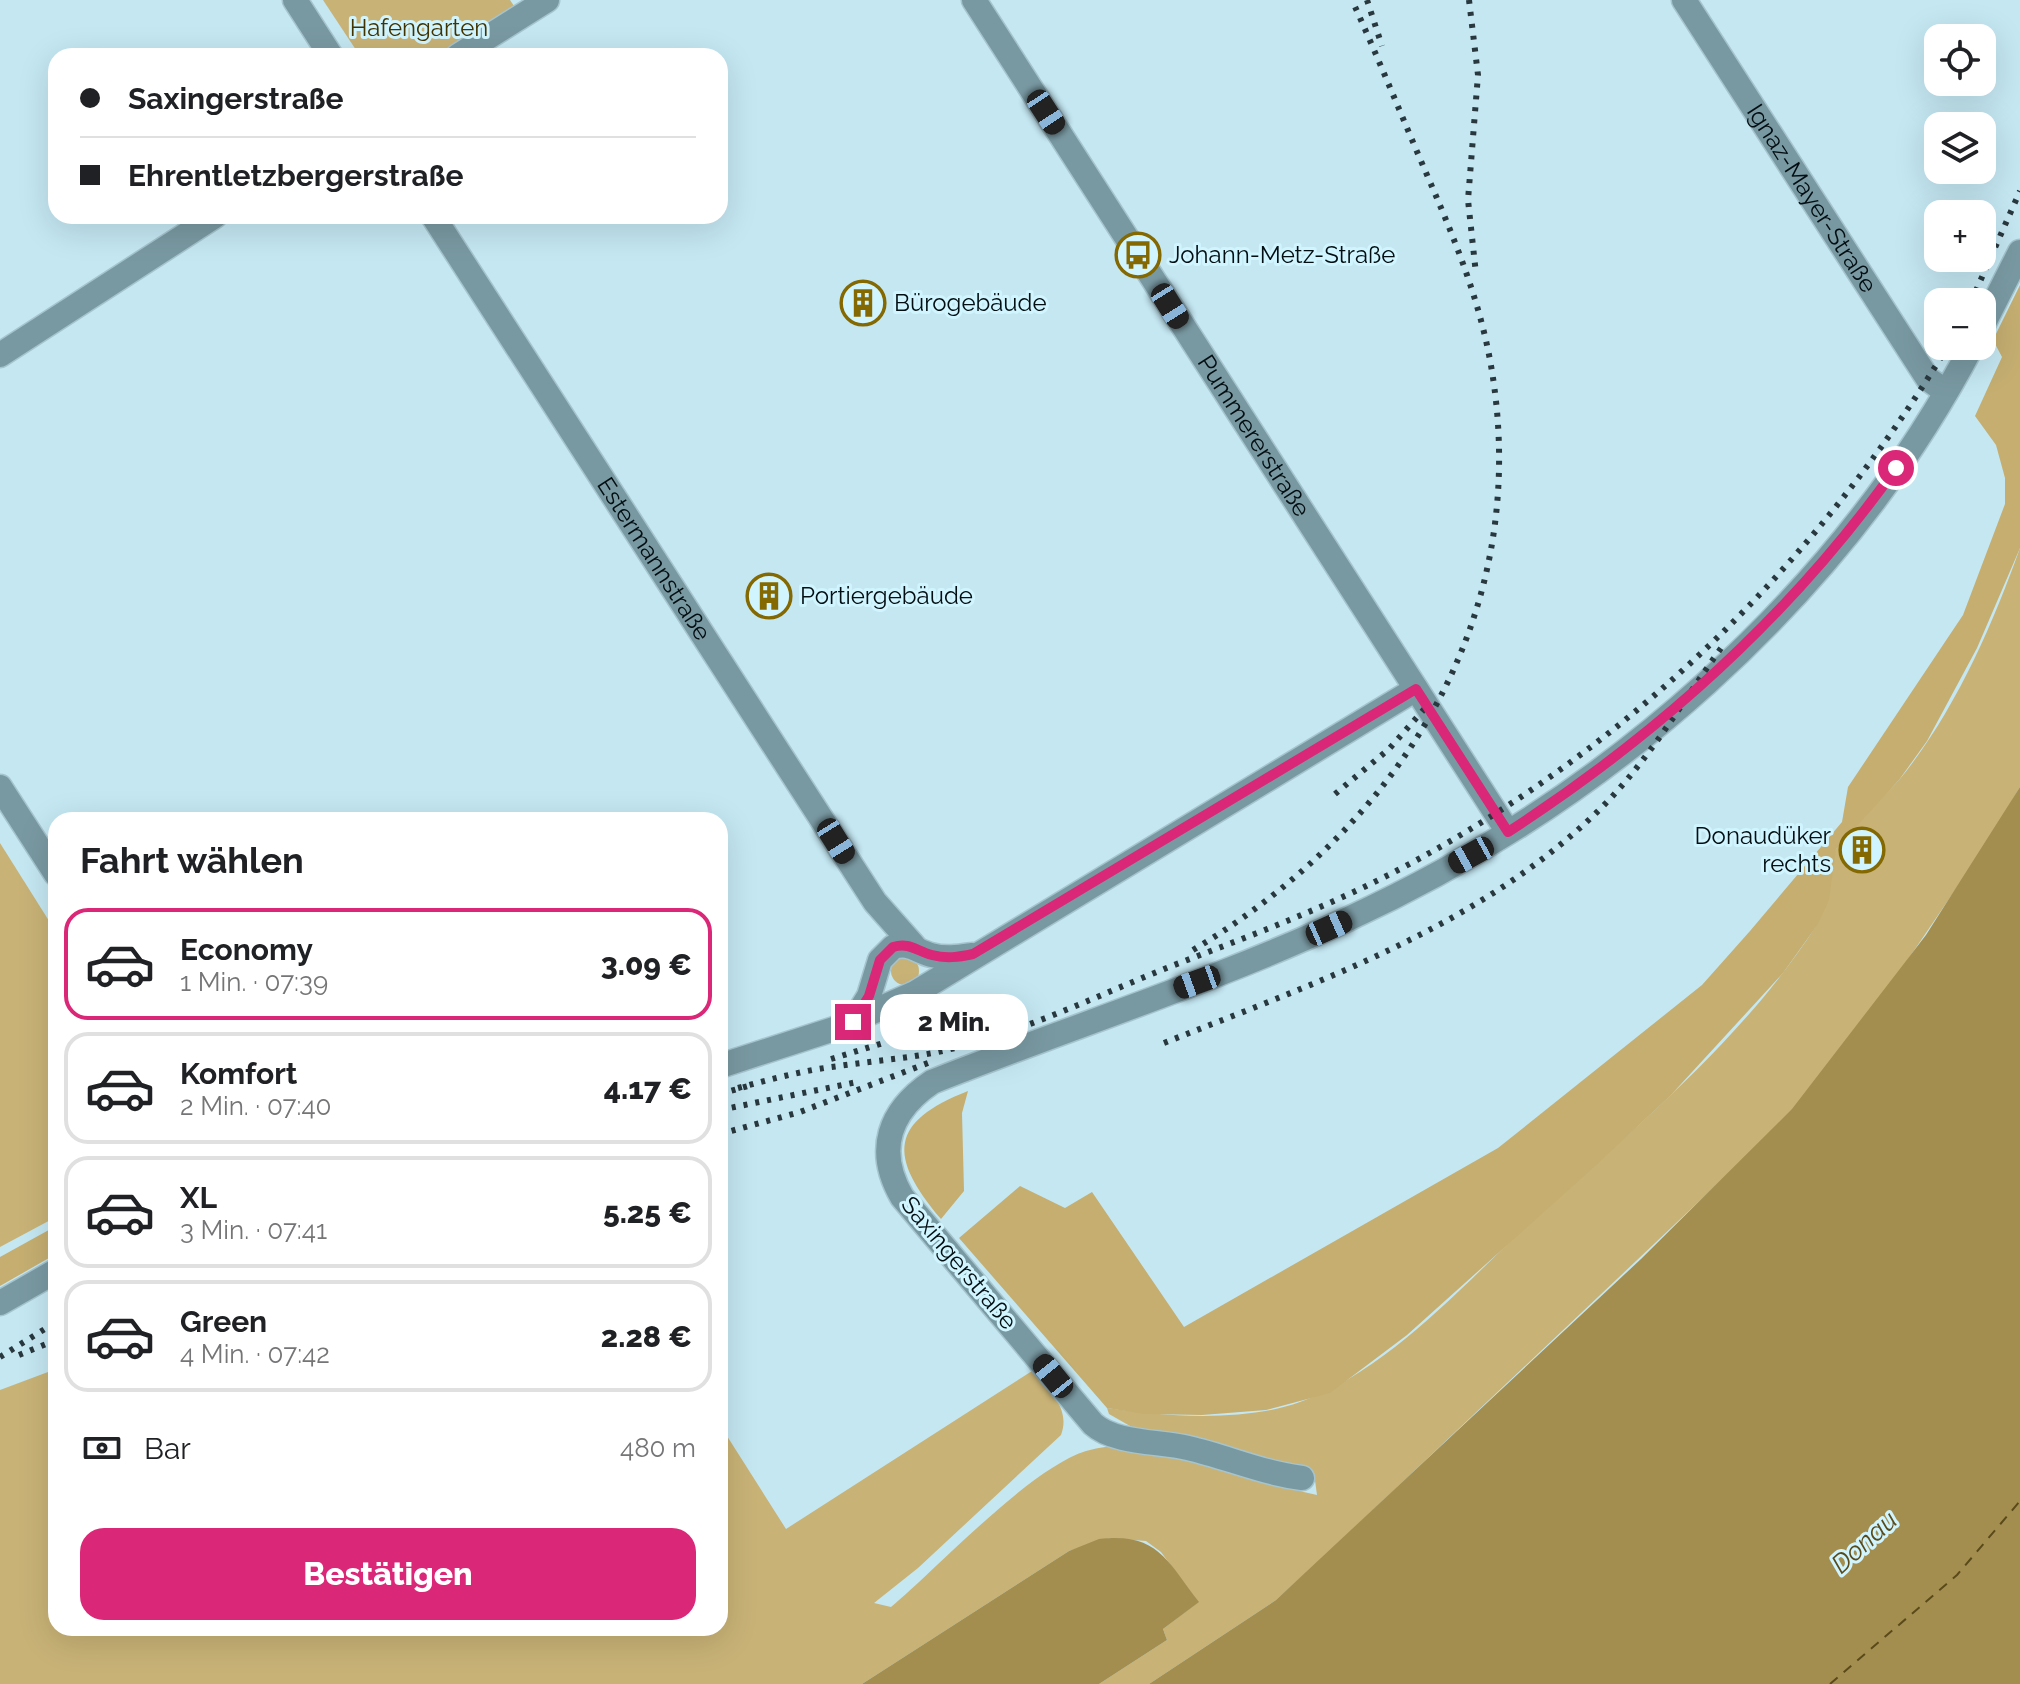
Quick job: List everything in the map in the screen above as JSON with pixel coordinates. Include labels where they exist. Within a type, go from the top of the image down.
[{"type":"street","points":[[295,0],[326,48]]},
{"type":"street","points":[[471,48],[547,0]]},
{"type":"street","name":"Pummererstraße","points":[[974,0],[1508,832]]},
{"type":"street","name":"Ignaz-Mayer-Straße","points":[[1684,0],[1928,379],[1946,392]]},
{"type":"street","points":[[0,355],[203,224]]},
{"type":"street","name":"Estermannstraße","points":[[438,224],[875,902],[918,949]]},
{"type":"street","points":[[1996,299],[2020,252]]},
{"type":"street","name":"Saxingerstraße","points":[[1302,1478],[1252,1469],[1189,1448],[1099,1429],[902,1197],[888,1162],[889,1133],[900,1109],[932,1082],[1309,936],[1430,878],[1508,832],[1631,746],[1762,631],[1857,521],[1946,392],[1964,360]]},
{"type":"street","points":[[728,1063],[853,1022],[918,991],[973,954],[1416,689]]},
{"type":"street","points":[[0,787],[48,862]]},
{"type":"street","name":"Estermannstraße","points":[[875,902],[882,934],[879,965]]},
{"type":"street","points":[[853,1022],[869,996],[879,965],[893,947],[918,949],[946,958],[973,954]]},
{"type":"street","points":[[879,965],[888,990],[901,995],[918,991],[929,972],[918,949]]},
{"type":"street","points":[[0,1303],[48,1276]]},
{"type":"green space","name":"Hafengarten","points":[[323,0],[510,0],[516,9],[454,48],[355,48]]},
{"type":"green space","points":[[2020,548],[2020,787],[1983,849],[1881,999],[1793,1109],[1748,1155],[1319,1561],[1276,1600],[1149,1684],[1099,1684],[1167,1640],[1163,1629],[1198,1602],[1161,1552],[1146,1541],[1110,1538],[1069,1551],[862,1684],[0,1684],[0,1390],[48,1372],[48,1636],[728,1636],[728,1438],[786,1529],[1032,1371],[1061,1408],[1061,1435],[918,1568],[874,1603],[891,1607],[1012,1497],[1063,1461],[1086,1451],[1126,1445],[1168,1449],[1210,1459],[1317,1495],[1314,1473],[1137,1430],[1109,1414],[1107,1408],[1205,1416],[1255,1413],[1278,1408],[1332,1388],[1364,1369],[1424,1323],[1684,1082],[1720,1046],[1787,968],[1821,916],[1836,849],[1841,840],[1919,755],[1954,699],[1997,608]]},
{"type":"green space","points":[[0,843],[48,919],[48,1221],[0,1247]]},
{"type":"green space","points":[[905,957],[915,961],[919,971],[915,981],[905,985],[895,981],[891,971],[895,961]]},
{"type":"shaded area","points":[[2020,285],[2020,548],[1977,648],[1927,741],[1899,780],[1836,849],[1829,900],[1818,924],[1783,973],[1670,1096],[1593,1168],[1407,1335],[1330,1393],[1266,1410],[1202,1415],[1144,1414],[1107,1408],[959,1238],[1020,1186],[1065,1208],[1092,1192],[1184,1327],[1498,1148],[1702,985],[1842,822],[1848,787],[1963,615],[2005,504],[2005,478],[1996,445],[1975,416],[2002,357],[1996,346],[1996,334]]},
{"type":"shaded area","points":[[968,1091],[962,1113],[964,1191],[941,1219],[912,1177],[905,1159],[905,1143],[911,1129],[923,1115]]},
{"type":"shaded area","points":[[48,1230],[48,1259],[0,1286],[0,1257]]},
{"type":"water","name":"Donau","points":[[2020,787],[2020,1684],[1149,1684],[1276,1600],[1641,1259],[1792,1109],[1926,935]]},
{"type":"water","points":[[1119,1538],[1148,1545],[1169,1562],[1199,1602],[1163,1629],[1167,1640],[1099,1684],[862,1684],[1069,1551],[1099,1539]]},
{"type":"ferry route","points":[[1830,1684],[1957,1575],[2020,1501]]},
{"type":"railway","points":[[1193,950],[1268,899],[1334,840],[1391,775],[1438,702],[1472,624],[1493,540],[1499,452],[1490,360],[1484,334],[1452,234],[1352,0]]},
{"type":"railway","points":[[1367,0],[1382,46]]},
{"type":"railway","points":[[1469,0],[1478,75],[1468,200],[1476,274]]},
{"type":"railway","points":[[1977,288],[2020,191]]},
{"type":"railway","points":[[738,1088],[814,1070],[941,1051],[1010,1031],[1344,897],[1484,821],[1563,767],[1639,709],[1710,645],[1776,577],[1838,504],[1895,427],[1939,360]]},
{"type":"railway","points":[[1164,1043],[1392,949],[1500,889],[1549,853],[1614,794],[1663,732],[1724,644]]},
{"type":"railway","points":[[1335,794],[1389,749],[1426,707]]},
{"type":"railway","points":[[831,1059],[926,1030],[979,1008]]},
{"type":"railway","points":[[728,1132],[800,1112],[933,1061]]},
{"type":"railway","points":[[728,1108],[857,1082]]},
{"type":"railway","points":[[728,1092],[748,1086]]},
{"type":"railway","points":[[0,1357],[48,1327]]},
{"type":"railway","points":[[19,1355],[48,1343]]},
{"type":"place","name":"Johann-Metz-Straße","points":[[1138,255]]},
{"type":"place","name":"Bürogebäude","points":[[863,303]]},
{"type":"place","name":"Portiergebäude","points":[[769,596]]},
{"type":"place","name":"Donaudüker rechts","points":[[1862,850]]},
{"type":"route","points":[[853,1022],[875,983],[880,960],[893,947],[910,945],[929,955],[946,958],[973,954],[1416,689],[1508,832],[1631,746],[1735,657],[1762,631],[1857,521],[1896,468]]}]
